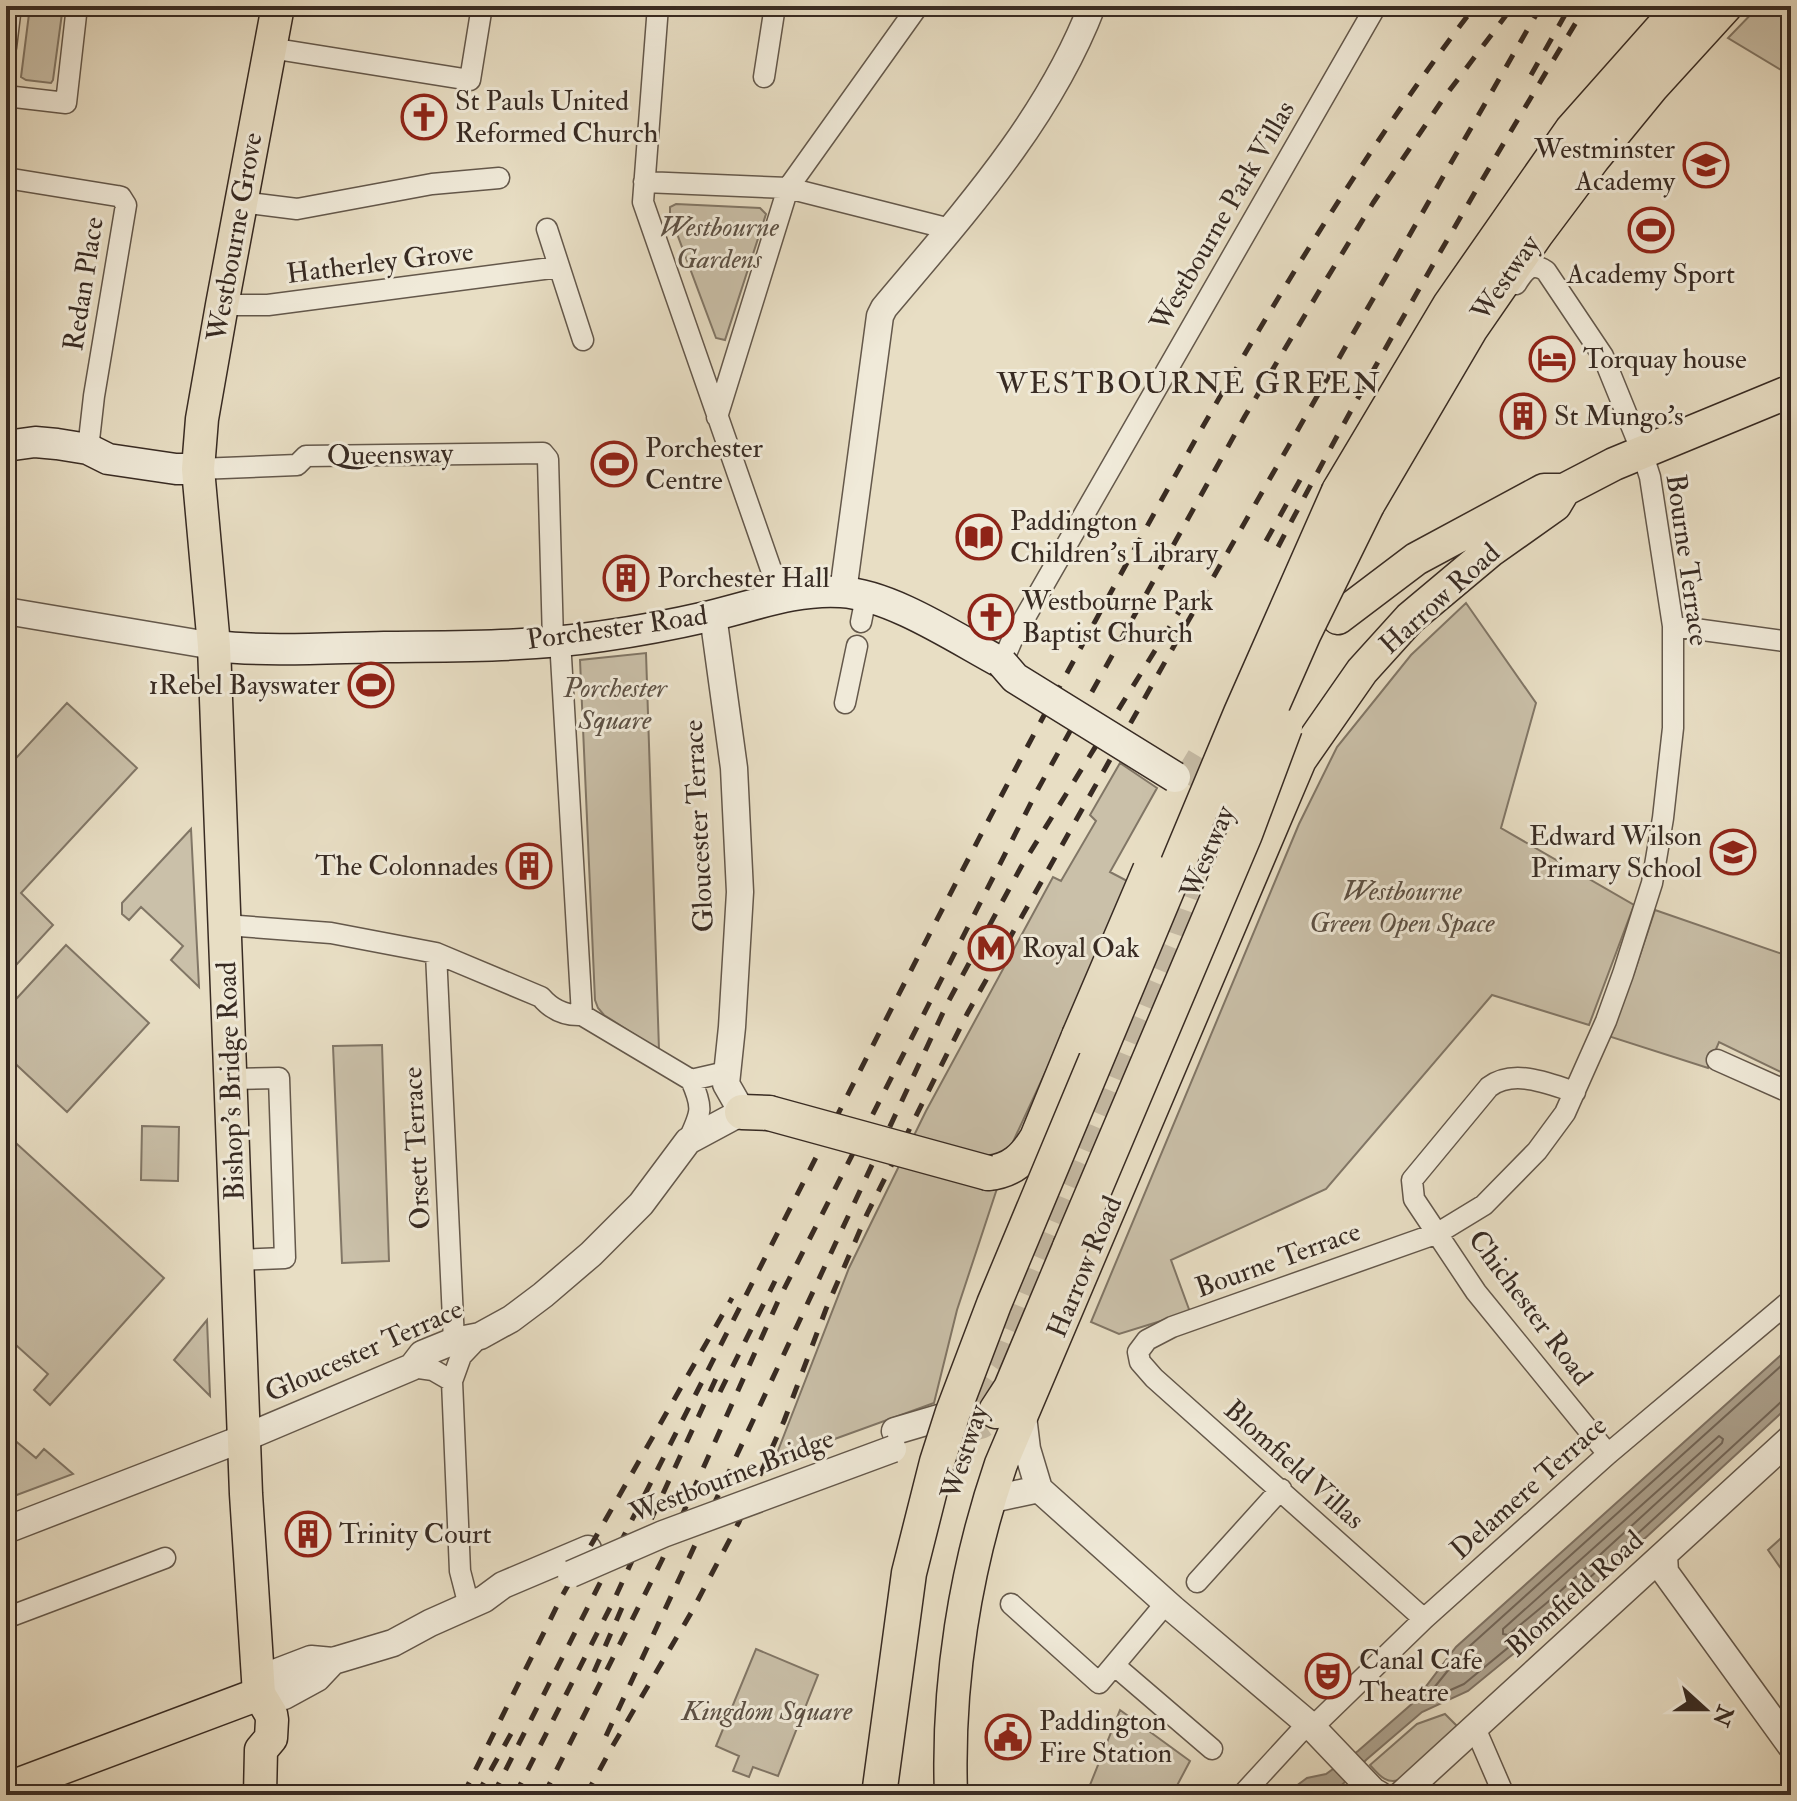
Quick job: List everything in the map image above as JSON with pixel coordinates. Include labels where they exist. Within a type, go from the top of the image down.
[{"type":"highway","name":"Westway","points":[[879,1795],[909,1573],[953,1412],[994,1304],[1241,713],[1450,305],[1572,130],[1682,6]]},
{"type":"highway","name":"Westway","points":[[901,1795],[931,1577],[950,1491],[973,1419],[1059,1205],[1222,818],[1293,659],[1353,498],[1536,234],[1642,98],[1725,6]]},
{"type":"highway","points":[[756,1112],[988,1173],[1002,1172],[1028,1153],[1210,731],[1278,594],[1353,498]]},
{"type":"highway","points":[[1010,1414],[1011,1388],[1245,834],[1353,498]]},
{"type":"main road","name":"Westbourne Grove","points":[[198,469],[202,419],[278,6]]},
{"type":"main road","name":"Harrow Road","points":[[1362,671],[1358,641],[1333,622],[1416,559],[1544,490],[1564,490],[1642,452],[1791,391]]},
{"type":"main road","name":"Queensway","points":[[6,446],[35,442],[88,449],[108,459],[176,469],[198,469]]},
{"type":"main road","name":"Bishop's Bridge Road","points":[[198,469],[214,646],[244,1438],[259,1694],[272,1720],[271,1738],[261,1750],[260,1795]]},
{"type":"main road","name":"Harrow Road","points":[[1270,799],[1292,774],[1362,671],[1410,618],[1490,551],[1555,505],[1564,490]]},
{"type":"main road","name":"Porchester Road","points":[[214,646],[370,648],[557,641],[602,636],[713,615],[813,592],[932,624],[1002,663],[1021,666],[1178,770]]},
{"type":"main road","name":"Harrow Road","points":[[951,1795],[952,1722],[959,1637],[972,1568],[1010,1414],[1220,934],[1300,760]]},
{"type":"main road","points":[[6,1789],[259,1694]]},
{"type":"street","points":[[6,47],[11,6]]},
{"type":"street","points":[[6,96],[66,103],[77,6]]},
{"type":"street","points":[[270,48],[470,80],[482,6]]},
{"type":"street","points":[[658,6],[643,202],[781,598]]},
{"type":"street","points":[[764,77],[775,6]]},
{"type":"street","points":[[717,417],[788,188],[918,6]]},
{"type":"street","points":[[857,604],[880,316],[969,208],[1042,106],[1067,64],[1092,6]]},
{"type":"street","name":"Westbourne Park Villas","points":[[1002,663],[1012,640],[1376,6]]},
{"type":"street","name":"Redan Place","points":[[6,178],[117,196],[126,205],[88,449]]},
{"type":"street","points":[[241,202],[297,209],[432,184],[499,178]]},
{"type":"street","points":[[644,182],[788,188],[950,229]]},
{"type":"street","points":[[547,229],[552,268],[583,340]]},
{"type":"street","name":"Bourne Terrace","points":[[1141,1346],[1172,1327],[1438,1233],[1484,1205],[1551,1133],[1575,1092],[1623,974],[1652,883],[1673,728],[1673,626],[1650,477],[1603,356],[1546,271],[1540,267],[1531,266],[1523,272],[1461,374]]},
{"type":"street","name":"Hatherley Grove","points":[[222,305],[268,305],[552,268]]},
{"type":"street","name":"Queensway","points":[[198,469],[297,465],[306,456],[543,453],[548,459],[557,641]]},
{"type":"street","points":[[6,611],[214,646]]},
{"type":"street","name":"Gloucester Terrace","points":[[688,1141],[756,1112],[726,1084],[740,892],[734,768],[713,615]]},
{"type":"street","points":[[1673,626],[1791,642]]},
{"type":"street","points":[[557,641],[582,1015]]},
{"type":"street","points":[[845,703],[857,646]]},
{"type":"street","points":[[225,925],[331,933],[436,953],[541,997],[557,997],[580,989]]},
{"type":"street","name":"Orsett Terrace","points":[[436,953],[454,1341]]},
{"type":"street","points":[[541,997],[549,1006],[568,1016],[582,1015],[691,1080],[726,1072]]},
{"type":"street","points":[[1717,1060],[1791,1093]]},
{"type":"street","points":[[231,1079],[279,1078],[285,1258],[237,1260]]},
{"type":"street","points":[[1438,1233],[1414,1199],[1412,1180],[1489,1087],[1498,1080],[1532,1079],[1575,1092]]},
{"type":"street","name":"Gloucester Terrace","points":[[6,1530],[244,1438],[412,1367],[422,1354],[454,1341],[480,1336],[511,1319],[591,1254],[641,1204],[688,1141],[701,1108],[701,1100],[691,1080]]},
{"type":"street","name":"Chichester Road","points":[[1438,1233],[1476,1292],[1608,1454]]},
{"type":"street","name":"Delamere Terrace","points":[[1242,1795],[1299,1733],[1321,1719],[1424,1619],[1608,1454],[1791,1300]]},
{"type":"street","points":[[477,1602],[460,1571],[452,1381],[461,1356],[480,1336]]},
{"type":"street","name":"Blomfield Villas","points":[[1141,1346],[1138,1352],[1140,1362],[1154,1378],[1424,1619]]},
{"type":"street","points":[[412,1367],[433,1370],[452,1381]]},
{"type":"street","points":[[1010,1414],[1027,1449],[1039,1489],[1166,1603],[1311,1726],[1375,1791]]},
{"type":"street","name":"Westbourne Bridge","points":[[259,1694],[277,1672],[311,1659],[333,1661],[393,1643],[477,1602],[503,1585],[560,1569],[588,1549],[936,1426]]},
{"type":"street","name":"Blomfield Road","points":[[1401,1795],[1791,1438]]},
{"type":"street","points":[[988,1500],[1039,1489]]},
{"type":"street","points":[[1197,1582],[1281,1489]]},
{"type":"street","points":[[1664,1556],[1678,1563],[1785,1715],[1791,1746]]},
{"type":"street","points":[[6,1618],[165,1558]]},
{"type":"street","points":[[1011,1604],[1099,1683],[1166,1603]]},
{"type":"street","points":[[1114,1665],[1212,1749]]},
{"type":"street","points":[[1475,1728],[1504,1795]]},
{"type":"green space","points":[[30,6],[63,6],[51,83],[21,77]]},
{"type":"green space","points":[[1759,6],[1791,6],[1791,76],[1728,38]]},
{"type":"green space","name":"Westbourne Gardens","points":[[676,204],[760,208],[766,214],[725,340],[716,338],[670,215],[670,207]]},
{"type":"green space","name":"Westbourne Green Open Space","points":[[1466,603],[1536,703],[1501,828],[1634,905],[1589,1025],[1492,995],[1326,1189],[1171,1260],[1190,1312],[1119,1334],[1091,1322],[1299,824],[1337,747],[1411,655]]},
{"type":"green space","name":"Porchester Square","points":[[646,653],[659,1050],[604,1015],[595,1000],[580,660]]},
{"type":"green space","points":[[67,703],[137,768],[21,893],[53,925],[6,976],[6,827],[11,821],[6,816],[6,769]]},
{"type":"green space","points":[[1120,763],[1157,788],[1110,872],[1133,884],[1011,1146],[957,1310],[934,1403],[774,1461],[849,1268],[926,1111],[1053,877],[1061,881],[1096,821],[1090,815]]},
{"type":"green space","points":[[191,829],[199,987],[171,960],[183,946],[141,907],[129,920],[122,914],[122,903]]},
{"type":"green space","points":[[1655,910],[1791,957],[1791,1077],[1719,1042],[1708,1068],[1608,1036]]},
{"type":"green space","points":[[66,945],[149,1023],[67,1112],[6,1055],[6,1010]]},
{"type":"green space","points":[[382,1045],[389,1261],[342,1263],[333,1046]]},
{"type":"green space","points":[[142,1126],[179,1127],[178,1181],[141,1180]]},
{"type":"green space","points":[[6,1134],[164,1278],[50,1405],[34,1390],[48,1374],[6,1336]]},
{"type":"green space","points":[[207,1320],[210,1396],[174,1360]]},
{"type":"green space","points":[[6,1433],[36,1458],[44,1449],[73,1474],[6,1499]]},
{"type":"green space","points":[[1791,1529],[1791,1583],[1768,1550]]},
{"type":"green space","name":"Kingdom Square","points":[[756,1649],[818,1675],[778,1776],[753,1767],[749,1777],[733,1771],[739,1756],[716,1746]]},
{"type":"green space","points":[[1120,1710],[1190,1761],[1172,1795],[1086,1795]]},
{"type":"green space","points":[[1445,1714],[1458,1727],[1401,1779],[1387,1780],[1370,1765],[1417,1724]]},
{"type":"water","points":[[1791,1346],[1791,1404],[1567,1610],[1468,1691],[1422,1712],[1366,1760],[1339,1788],[1338,1795],[1284,1795],[1307,1778],[1326,1774],[1358,1751],[1414,1702],[1456,1647]]},
{"type":"tunnel","points":[[1181,763],[1201,775],[1220,796]]},
{"type":"tunnel","points":[[968,1396],[998,1353],[1169,940],[1201,848]]},
{"type":"tunnel","points":[[949,1429],[980,1422],[996,1411]]},
{"type":"railway","points":[[493,1795],[920,952],[1119,578],[1213,409],[1311,244],[1418,84],[1475,6]]},
{"type":"railway","points":[[544,1795],[662,1560],[779,1299],[1038,789],[1245,416],[1318,293],[1373,203],[1443,99],[1513,6]]},
{"type":"railway","points":[[586,1795],[691,1613],[739,1522],[784,1421],[826,1309],[867,1214],[967,1014],[1541,6]]},
{"type":"railway","points":[[1531,75],[1570,6]]},
{"type":"railway","points":[[1278,547],[1428,274],[1586,6]]},
{"type":"railway","points":[[1266,541],[1305,471]]},
{"type":"railway","points":[[606,1736],[947,1004],[1021,867],[1190,594]]},
{"type":"railway","points":[[720,1392],[775,1281]]},
{"type":"railway","points":[[463,1795],[562,1596],[732,1298]]},
{"type":"railway","points":[[515,1795],[614,1600],[718,1374]]},
{"type":"railway","points":[[594,1672],[624,1603]]},
{"type":"railway","points":[[477,1795],[512,1732]]},
{"type":"place","name":"St Pauls United Reformed Church","points":[[424,117]]},
{"type":"place","name":"Westminster Academy","points":[[1706,165]]},
{"type":"place","name":"Academy Sport","points":[[1651,230]]},
{"type":"place","name":"Torquay house","points":[[1552,359]]},
{"type":"place","name":"St Mungo's","points":[[1523,416]]},
{"type":"place","name":"Porchester Centre","points":[[614,464]]},
{"type":"place","name":"Paddington Children’s Library","points":[[979,537]]},
{"type":"place","name":"Porchester Hall","points":[[626,578]]},
{"type":"place","name":"Westbourne Park Baptist Church","points":[[991,617]]},
{"type":"place","name":"1Rebel Bayswater","points":[[371,685]]},
{"type":"place","name":"Edward Wilson Primary School","points":[[1733,852]]},
{"type":"place","name":"The Colonnades","points":[[529,866]]},
{"type":"place","name":"Royal Oak","points":[[991,948]]},
{"type":"place","name":"Trinity Court","points":[[308,1534]]},
{"type":"place","name":"Canal Cafe Theatre","points":[[1328,1676]]},
{"type":"place","name":"Paddington Fire Station","points":[[1008,1737]]},
{"type":"district","name":"WESTBOURNE GREEN","points":[[1189,383]]}]
